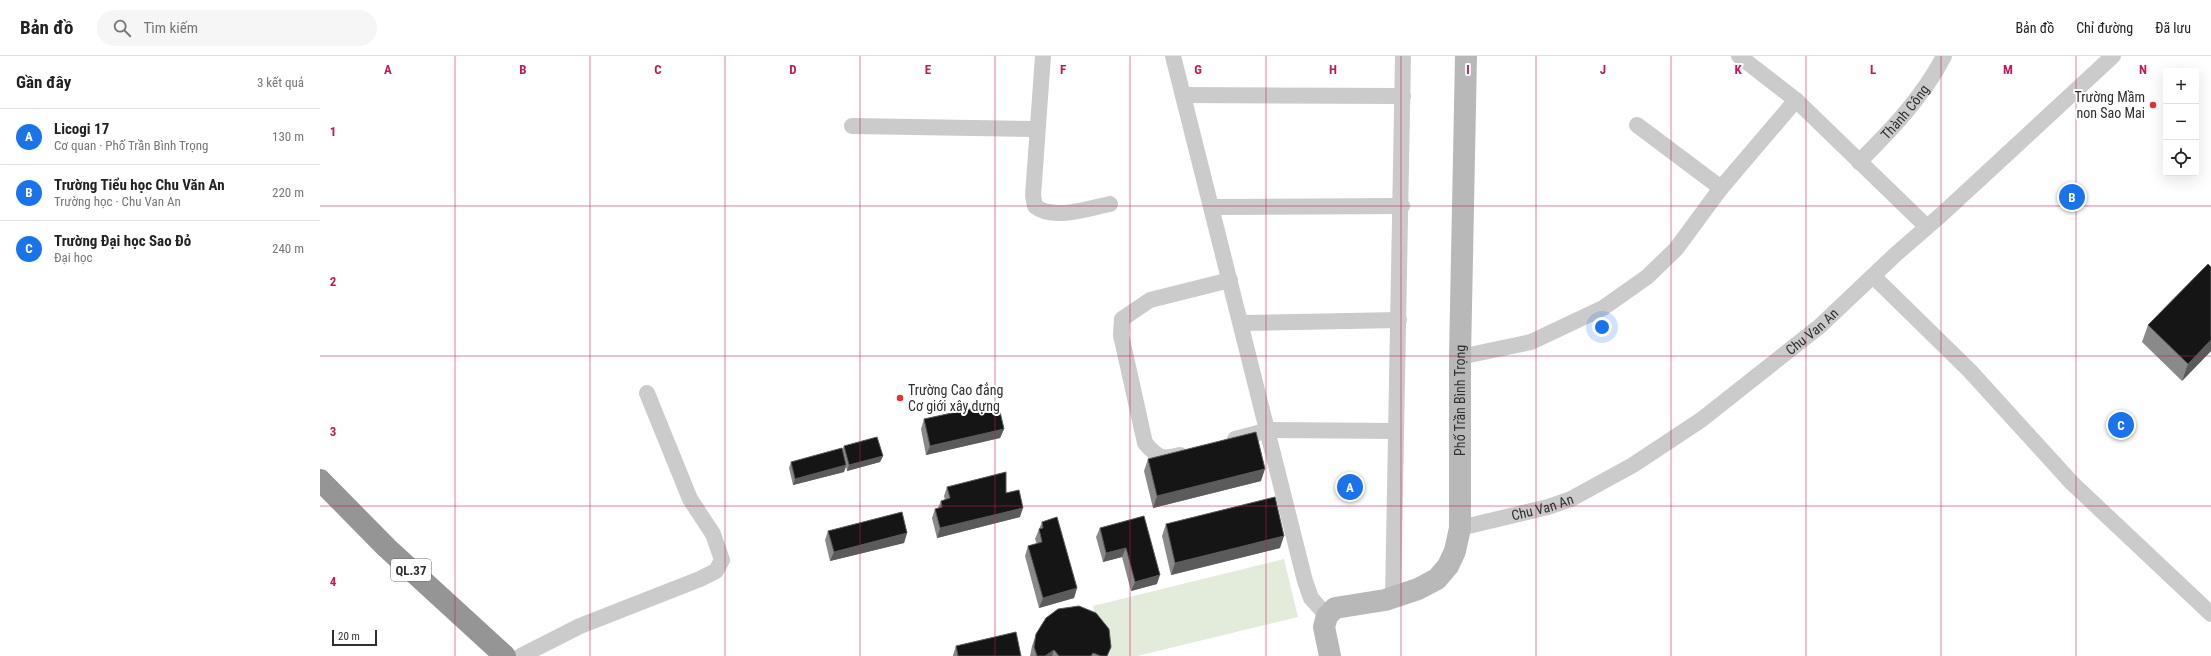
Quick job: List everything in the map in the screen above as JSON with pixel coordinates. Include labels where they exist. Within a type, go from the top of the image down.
[{"type":"highway","name":"QL.37","points":[[320,480],[387,548],[505,656]]},
{"type":"street","points":[[1043,56],[1033,196],[1035,206],[1042,212],[1060,213],[1110,204]]},
{"type":"street","points":[[1173,56],[1305,580],[1311,598],[1327,616],[1324,627],[1330,656]]},
{"type":"street","points":[[1393,598],[1402,206],[1403,56]]},
{"type":"street","name":"Phố Trần Bình Trọng","points":[[1327,616],[1335,608],[1393,598],[1418,589],[1436,579],[1448,566],[1455,551],[1460,528],[1460,357],[1466,56]]},
{"type":"street","points":[[1739,56],[1796,100],[1927,227]]},
{"type":"street","name":"Thành Công","points":[[1859,162],[1897,124],[1936,72],[1944,56]]},
{"type":"street","name":"Chu Van An","points":[[1460,528],[1548,507],[1571,498],[1633,465],[1701,420],[1820,326],[2114,56]]},
{"type":"street","points":[[1183,95],[1403,96]]},
{"type":"street","points":[[1460,357],[1531,342],[1603,308],[1661,265],[1676,249],[1721,188],[1796,100]]},
{"type":"street","points":[[1637,125],[1721,188]]},
{"type":"street","points":[[852,126],[1037,128]]},
{"type":"street","points":[[1212,208],[1402,206]]},
{"type":"street","points":[[1873,276],[1970,371],[2072,483],[2211,614]]},
{"type":"street","points":[[1196,450],[1167,458],[1155,455],[1145,443],[1121,335],[1122,320],[1150,300],[1230,280]]},
{"type":"street","points":[[1241,323],[1399,320]]},
{"type":"street","points":[[521,656],[580,626],[711,574],[716,571],[722,560],[713,534],[690,499],[647,393]]},
{"type":"street","points":[[1218,444],[1268,430],[1396,431]]},
{"type":"green space","points":[[1284,559],[1298,617],[1137,656],[1105,656],[1093,606]]},
{"type":"building","points":[[2208,264],[2211,267],[2211,340],[2188,364],[2148,325]]},
{"type":"building","points":[[998,403],[1004,429],[930,446],[924,419]]},
{"type":"building","points":[[1256,432],[1265,469],[1157,496],[1148,459]]},
{"type":"building","points":[[877,437],[883,456],[849,465],[844,446]]},
{"type":"building","points":[[842,448],[846,465],[795,479],[791,462]]},
{"type":"building","points":[[1006,472],[1006,493],[1019,490],[1023,508],[940,528],[935,509],[942,507],[941,501],[950,498],[947,487]]},
{"type":"building","points":[[1275,497],[1284,536],[1175,563],[1166,524]]},
{"type":"building","points":[[902,512],[907,533],[834,552],[828,531]]},
{"type":"building","points":[[1144,516],[1160,575],[1135,582],[1126,548],[1106,553],[1100,528]]},
{"type":"building","points":[[1057,517],[1077,588],[1043,598],[1028,546],[1042,542],[1039,529],[1043,528],[1042,522]]},
{"type":"building","points":[[1079,606],[1096,613],[1109,629],[1111,647],[1107,656],[1101,656],[1093,653],[1091,656],[1059,656],[1054,650],[1045,656],[1037,656],[1034,647],[1036,634],[1046,618],[1058,609]]},
{"type":"building","points":[[1016,632],[1021,656],[958,656],[956,646]]},
{"type":"place","name":"Trường Mầm non Sao Mai","points":[[2153,105]]},
{"type":"place","name":"Trường Tiểu học Chu Văn An","points":[[2072,197]]},
{"type":"place","name":"Trường Cao đẳng Cơ giới xây dựng","points":[[900,398]]},
{"type":"place","name":"Trường Đại học Sao Đỏ","points":[[2121,425]]},
{"type":"place","name":"Licogi 17","points":[[1350,487]]}]
